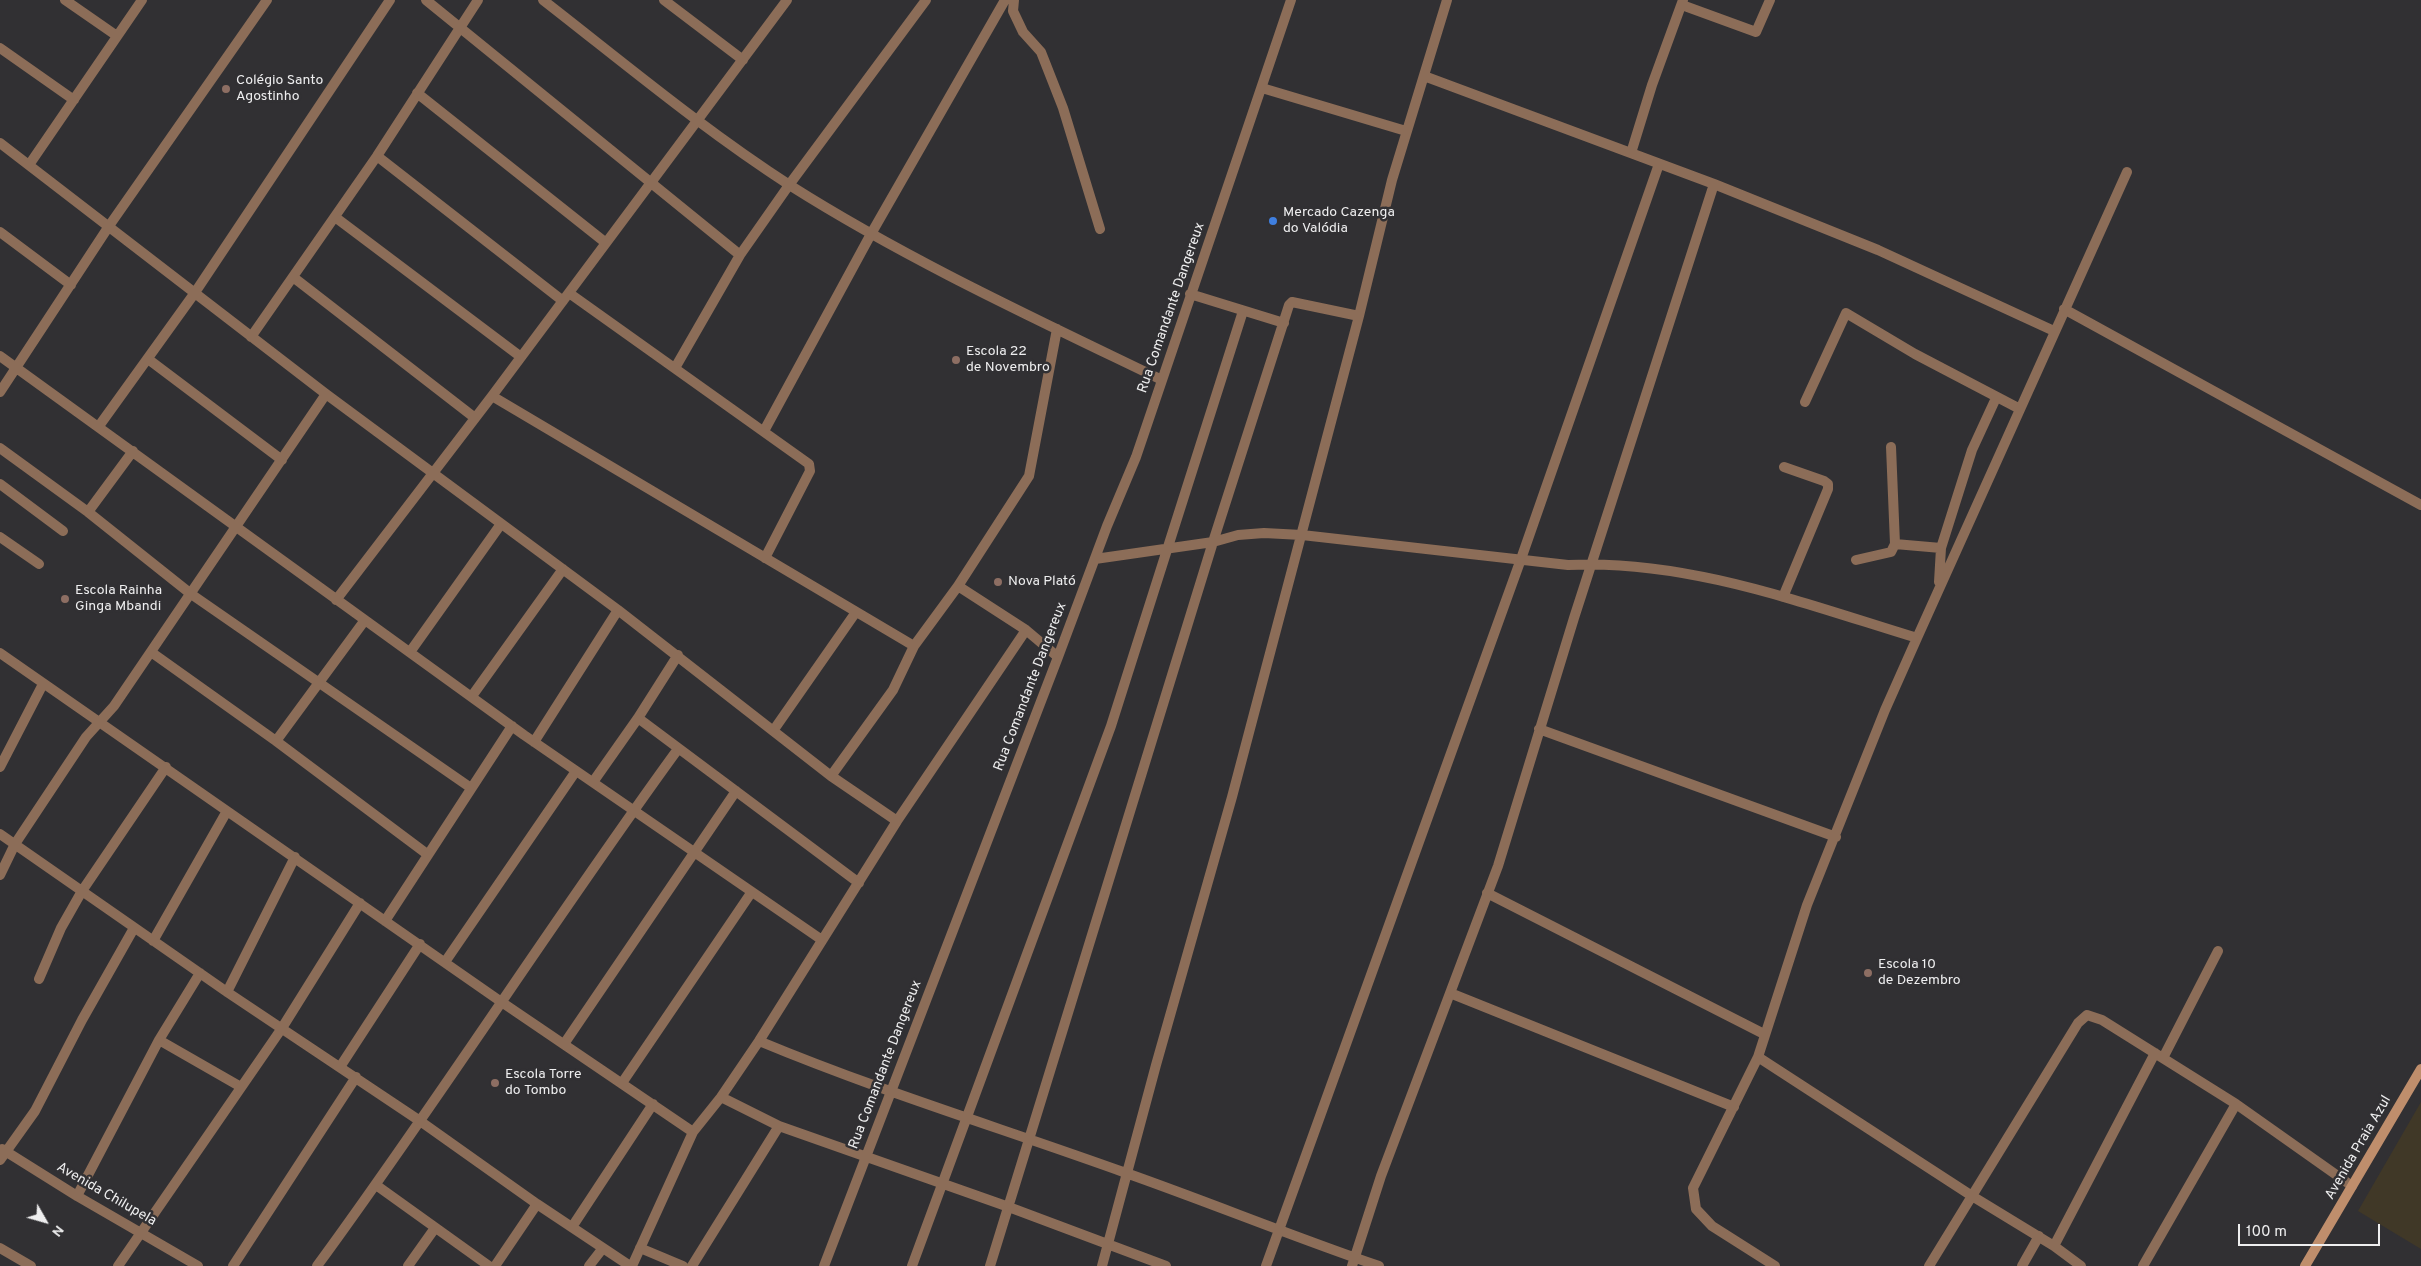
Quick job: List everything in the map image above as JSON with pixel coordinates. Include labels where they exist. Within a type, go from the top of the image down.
[{"type":"main road","name":"Avenida Praia Azul","points":[[2305,1266],[2421,1069]]},
{"type":"street","points":[[65,0],[117,36]]},
{"type":"street","points":[[29,165],[142,0]]},
{"type":"street","points":[[0,392],[109,226],[267,0]]},
{"type":"street","points":[[99,426],[194,294],[390,0]]},
{"type":"street","points":[[426,0],[740,256]]},
{"type":"street","points":[[251,337],[377,156],[478,0]]},
{"type":"street","points":[[543,0],[698,120],[789,184],[870,234],[1162,380]]},
{"type":"street","points":[[664,0],[743,60]]},
{"type":"street","points":[[674,368],[740,256],[789,184],[926,0]]},
{"type":"street","points":[[764,431],[870,234],[1005,0]]},
{"type":"street","points":[[1014,0],[1014,11],[1023,32],[1041,52],[1063,108],[1100,229]]},
{"type":"street","name":"Rua Comandante Dangereux","points":[[824,1266],[1095,559],[1136,457],[1190,294],[1262,88],[1290,0]]},
{"type":"street","points":[[1102,1266],[1156,1065],[1232,797],[1406,131],[1447,0]]},
{"type":"street","points":[[1631,153],[1652,85],[1682,3],[1756,32],[1770,0]]},
{"type":"street","points":[[336,600],[492,396],[743,60],[784,1]]},
{"type":"street","points":[[0,48],[74,100]]},
{"type":"street","points":[[1424,76],[1714,184],[1878,250],[2054,331]]},
{"type":"street","points":[[1262,88],[1406,131]]},
{"type":"street","points":[[417,93],[606,243]]},
{"type":"street","points":[[0,143],[326,394],[678,655],[831,776],[897,822]]},
{"type":"street","points":[[377,156],[566,297],[674,368],[809,464],[810,471],[765,558]]},
{"type":"street","points":[[1266,1266],[1521,559],[1659,164]]},
{"type":"street","points":[[1775,1266],[1712,1226],[1696,1209],[1693,1188],[1758,1057],[1807,905],[1882,719],[2054,331],[2127,172]]},
{"type":"street","points":[[1353,1262],[1381,1176],[1498,866],[1592,564],[1714,184]]},
{"type":"street","points":[[335,217],[521,357]]},
{"type":"street","points":[[0,232],[71,285]]},
{"type":"street","points":[[293,277],[475,418]]},
{"type":"street","points":[[1190,294],[1284,323]]},
{"type":"street","points":[[990,1266],[1006,1206],[1213,542],[1292,302],[1359,316]]},
{"type":"street","points":[[2064,309],[2421,505]]},
{"type":"street","points":[[912,1266],[1111,726],[1243,311]]},
{"type":"street","points":[[1805,402],[1846,313],[1996,398],[2020,409]]},
{"type":"street","points":[[831,776],[893,690],[914,646],[958,586],[1029,476],[1057,329]]},
{"type":"street","points":[[0,356],[534,742],[822,940]]},
{"type":"street","points":[[148,359],[282,460]]},
{"type":"street","points":[[0,874],[15,844],[86,736],[114,706],[152,652],[326,394]]},
{"type":"street","points":[[492,396],[914,646]]},
{"type":"street","points":[[1938,590],[1941,548],[1972,450],[1996,398]]},
{"type":"street","points":[[1856,560],[1891,552],[1894,549],[1891,447]]},
{"type":"street","points":[[0,448],[88,512],[191,594],[471,788]]},
{"type":"street","points":[[88,512],[133,451]]},
{"type":"street","points":[[1783,597],[1828,489],[1828,484],[1824,481],[1784,467]]},
{"type":"street","points":[[0,484],[64,531]]},
{"type":"street","points":[[410,652],[501,524]]},
{"type":"street","points":[[1095,559],[1213,542],[1238,535],[1264,533],[1302,535],[1568,565],[1592,564],[1669,571],[1783,597],[1917,638]]},
{"type":"street","points":[[0,537],[39,564]]},
{"type":"street","points":[[1895,544],[1941,548]]},
{"type":"street","points":[[472,696],[563,569]]},
{"type":"street","points":[[958,586],[1026,630],[1058,657]]},
{"type":"street","points":[[534,742],[618,610]]},
{"type":"street","points":[[773,731],[856,612]]},
{"type":"street","points":[[276,741],[365,620]]},
{"type":"street","points":[[0,834],[227,992],[356,1077],[537,1204],[631,1266],[693,1132],[721,1097],[897,822],[1026,630]]},
{"type":"street","points":[[152,652],[276,741],[427,854]]},
{"type":"street","points":[[0,653],[420,944],[500,1002],[693,1132]]},
{"type":"street","points":[[593,782],[638,718],[678,655]]},
{"type":"street","points":[[0,766],[43,684]]},
{"type":"street","points":[[638,718],[859,883]]},
{"type":"street","points":[[385,921],[512,726]]},
{"type":"street","points":[[1540,729],[1836,837]]},
{"type":"street","points":[[317,1266],[376,1185],[500,1002],[678,749]]},
{"type":"street","points":[[39,979],[61,928],[82,891],[166,767]]},
{"type":"street","points":[[445,962],[576,771]]},
{"type":"street","points":[[564,1044],[736,791]]},
{"type":"street","points":[[153,941],[227,812]]},
{"type":"street","points":[[227,992],[295,857]]},
{"type":"street","points":[[622,1083],[751,893]]},
{"type":"street","points":[[1487,893],[1764,1034]]},
{"type":"street","points":[[118,1266],[282,1028],[360,904]]},
{"type":"street","points":[[0,1160],[3,1150],[35,1111],[82,1020],[134,928]]},
{"type":"street","points":[[340,1067],[420,944]]},
{"type":"street","points":[[2054,1246],[2218,951]]},
{"type":"street","points":[[77,1196],[159,1040],[200,973]]},
{"type":"street","points":[[1450,993],[1734,1107]]},
{"type":"street","points":[[1928,1266],[2073,1030],[2087,1015],[2102,1020],[2236,1104],[2352,1186]]},
{"type":"street","points":[[159,1040],[241,1087]]},
{"type":"street","points":[[758,1041],[824,1069],[1128,1173],[1353,1262],[1379,1266]]},
{"type":"street","points":[[1758,1057],[1972,1196],[2039,1236],[2081,1266]]},
{"type":"street","points":[[234,1266],[356,1077]]},
{"type":"street","points":[[721,1097],[779,1126],[1006,1206],[1166,1266]]},
{"type":"street","points":[[572,1227],[653,1104]]},
{"type":"street","points":[[2143,1266],[2236,1104]]},
{"type":"street","points":[[692,1266],[779,1126]]},
{"type":"street","name":"Avenida Chilupela","points":[[3,1150],[77,1196],[198,1266]]},
{"type":"street","points":[[376,1185],[489,1266]]},
{"type":"street","points":[[495,1266],[537,1204]]},
{"type":"street","points":[[408,1266],[435,1228]]},
{"type":"street","points":[[2022,1266],[2039,1236]]},
{"type":"street","points":[[0,1248],[31,1266]]},
{"type":"street","points":[[589,1266],[603,1248]]},
{"type":"street","points":[[640,1248],[683,1266]]},
{"type":"shaded area","points":[[2421,1102],[2421,1249],[2358,1211]]},
{"type":"place","name":"Colégio Santo Agostinho","points":[[226,89]]},
{"type":"place","name":"Mercado Cazenga do Valódia","points":[[1273,221]]},
{"type":"place","name":"Escola 22 de Novembro","points":[[956,360]]},
{"type":"place","name":"Nova Plató","points":[[998,582]]},
{"type":"place","name":"Escola Rainha Ginga Mbandi","points":[[65,599]]},
{"type":"place","name":"Escola 10 de Dezembro","points":[[1868,973]]},
{"type":"place","name":"Escola Torre do Tombo","points":[[495,1083]]}]
